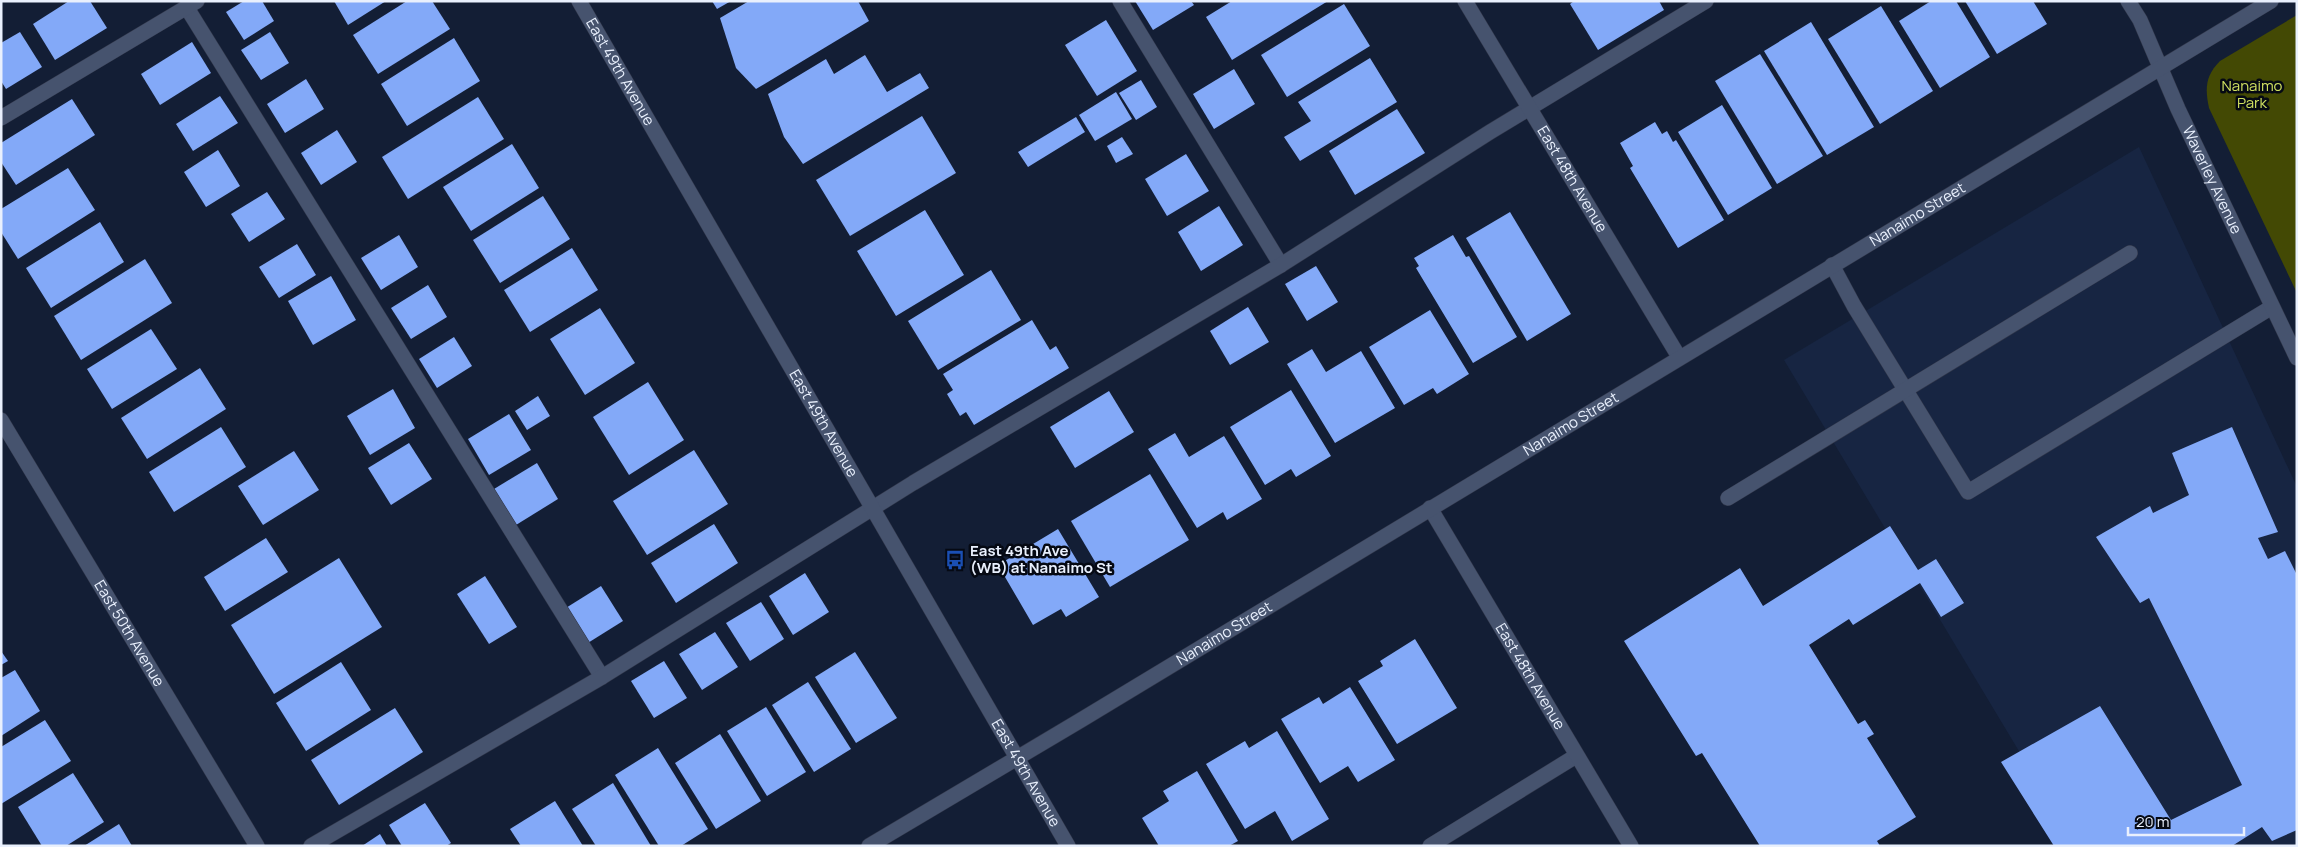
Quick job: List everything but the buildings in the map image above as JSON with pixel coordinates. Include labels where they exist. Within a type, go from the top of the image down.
[{"type":"street","name":"East 49th Avenue","points":[[579,1],[1068,846]]},
{"type":"street","points":[[1120,1],[1281,265]]},
{"type":"street","name":"East 48th Avenue","points":[[1465,1],[1679,357]]},
{"type":"street","points":[[311,846],[602,677],[874,508],[1281,265],[1529,108],[1706,1]]},
{"type":"street","name":"Waverley Avenue","points":[[2128,1],[2140,20],[2297,358]]},
{"type":"street","name":"Nanaimo Street","points":[[869,846],[2270,1]]},
{"type":"street","points":[[1,118],[192,4],[602,677]]},
{"type":"street","points":[[1728,498],[2130,253]]},
{"type":"street","points":[[1832,265],[1854,306],[1968,492],[2272,307]]},
{"type":"street","name":"East 50th Avenue","points":[[1,420],[257,846]]},
{"type":"street","name":"East 48th Avenue","points":[[1430,508],[1631,846]]},
{"type":"street","points":[[1430,846],[1576,756]]},
{"type":"shaded area","points":[[2139,147],[2297,487],[2297,846],[2076,846],[1784,360]]},
{"type":"green space","name":"Nanaimo Park","points":[[2297,15],[2297,293],[2209,108],[2207,83],[2211,72],[2220,61]]},
{"type":"place","name":"East 49th Ave (WB) at Nanaimo St","points":[[955,560]]}]
